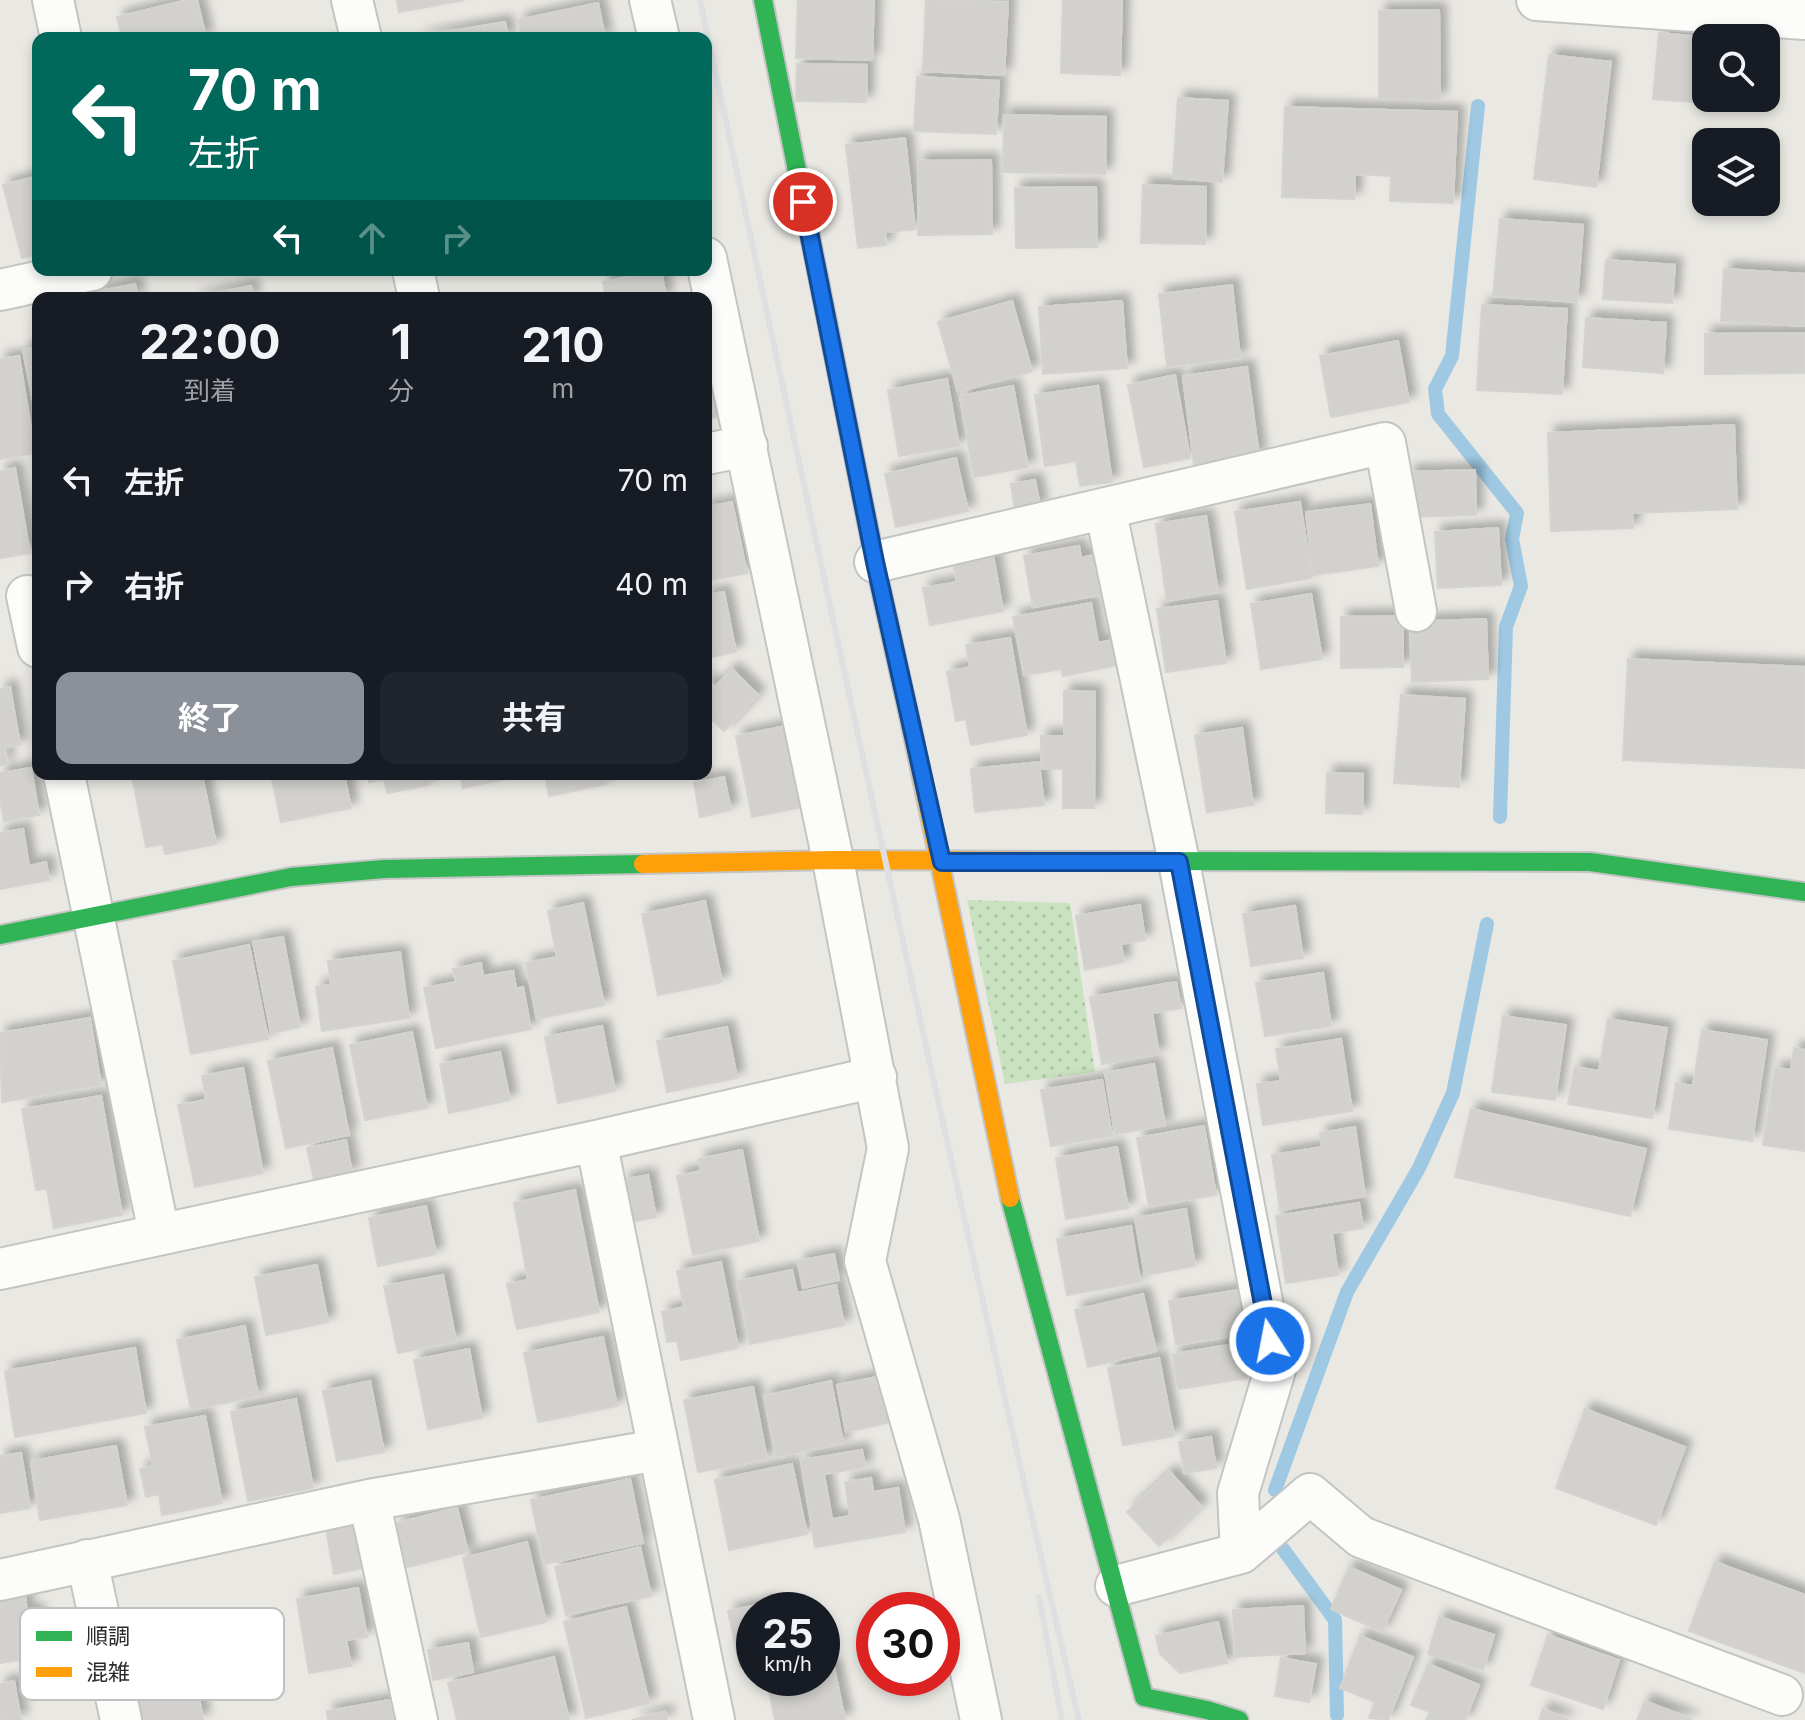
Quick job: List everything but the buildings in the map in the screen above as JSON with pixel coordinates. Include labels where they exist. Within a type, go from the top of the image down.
[{"type":"street","points":[[53,0],[60,32]]},
{"type":"street","points":[[352,0],[360,32]]},
{"type":"street","points":[[650,0],[658,32]]},
{"type":"street","points":[[763,0],[875,562],[942,862],[1015,1221],[1144,1697],[1239,1720]]},
{"type":"street","points":[[1537,0],[1780,12]]},
{"type":"street","points":[[0,290],[64,276]]},
{"type":"street","points":[[710,276],[833,860],[888,1148],[865,1261],[939,1519],[981,1720]]},
{"type":"street","points":[[875,562],[1385,443],[1416,611]]},
{"type":"street","points":[[712,453],[747,446]]},
{"type":"street","points":[[1105,508],[1179,862],[1275,1370],[1238,1493],[1241,1553]]},
{"type":"street","points":[[22,598],[32,629]]},
{"type":"street","points":[[65,780],[159,1233]]},
{"type":"street","points":[[0,935],[291,877],[384,869],[833,860],[1590,862],[1805,892]]},
{"type":"street","points":[[0,1269],[596,1141],[876,1077]]},
{"type":"street","points":[[596,1141],[714,1720]]},
{"type":"street","points":[[0,1580],[369,1500],[658,1450]]},
{"type":"street","points":[[1116,1586],[1241,1553],[1310,1494],[1361,1537],[1782,1695]]},
{"type":"street","points":[[369,1500],[417,1720]]},
{"type":"street","points":[[87,1560],[97,1608]]},
{"type":"street","points":[[117,1700],[121,1720]]},
{"type":"green space","points":[[967,900],[1070,903],[1095,1072],[1005,1084]]},
{"type":"waterway","points":[[1478,106],[1452,356],[1435,389],[1438,414],[1517,513],[1512,539],[1521,586],[1506,627],[1500,817]]},
{"type":"waterway","points":[[1275,1490],[1347,1292],[1419,1168],[1453,1093],[1487,924]]},
{"type":"waterway","points":[[1283,1549],[1335,1620],[1337,1715]]},
{"type":"railway","points":[[700,0],[707,32]]},
{"type":"railway","points":[[712,56],[933,1076],[1079,1720]]},
{"type":"railway","points":[[1039,1597],[1062,1720]]},
{"type":"traffic: fast","points":[[763,0],[875,562],[911,725]]},
{"type":"traffic: fast","points":[[1091,861],[1590,862],[1805,892]]},
{"type":"traffic: fast","points":[[0,935],[291,877],[384,869],[643,864]]},
{"type":"traffic: fast","points":[[1010,1198],[1144,1697],[1239,1720]]},
{"type":"traffic: slow","points":[[911,725],[1010,1198]]},
{"type":"traffic: slow","points":[[643,864],[833,860],[1091,861]]},
{"type":"route","points":[[803,202],[875,562],[942,862],[1179,862],[1270,1341]]}]
